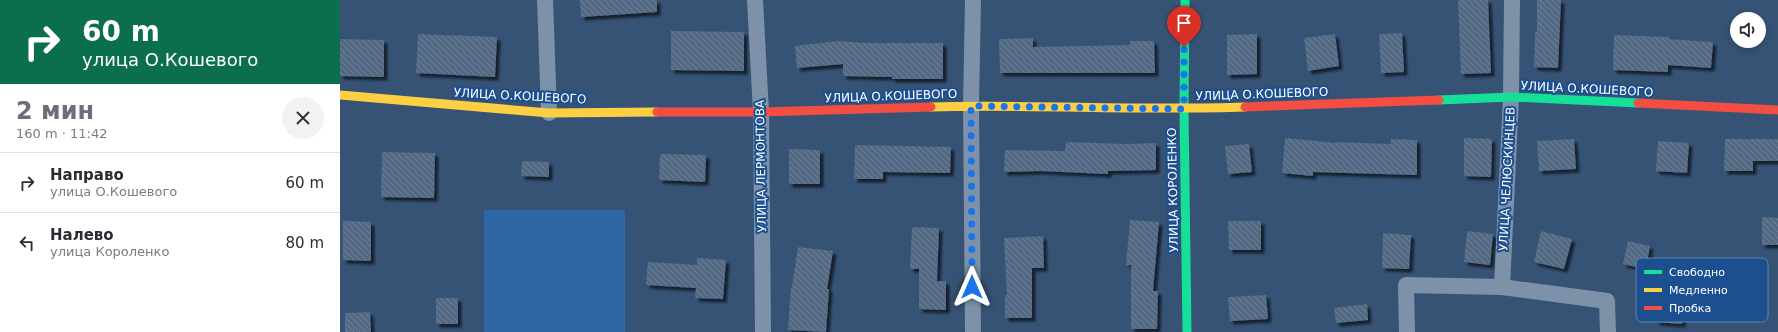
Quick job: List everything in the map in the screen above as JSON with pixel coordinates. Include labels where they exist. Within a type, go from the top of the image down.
[{"type":"street","points":[[545,0],[549,113]]},
{"type":"street","name":"УЛИЦА ЛЕРМОНТОВА","points":[[754,0],[761,112],[764,332]]},
{"type":"street","points":[[973,0],[971,106],[973,332]]},
{"type":"street","name":"УЛИЦА КОРОЛЕНКО","points":[[1185,0],[1184,109],[1187,332]]},
{"type":"street","name":"УЛИЦА ЧЕЛЮСКИНЦЕВ","points":[[1502,287],[1511,97],[1512,0]]},
{"type":"street","name":"УЛИЦА О.КОШЕВОГО","points":[[340,95],[549,113],[761,112],[971,106],[1184,109],[1511,97],[1778,110]]},
{"type":"street","points":[[1406,332],[1406,285],[1502,287],[1607,300],[1608,332]]},
{"type":"shaded area","points":[[484,210],[625,210],[625,332],[484,332]]},
{"type":"building","points":[[580,0],[657,0],[657,12],[581,17]]},
{"type":"building","points":[[1458,0],[1488,0],[1491,73],[1461,74]]},
{"type":"building","points":[[1537,0],[1561,0],[1558,68],[1534,67],[1535,32],[1537,32]]},
{"type":"building","points":[[671,31],[744,32],[744,71],[671,70]]},
{"type":"building","points":[[1402,33],[1404,72],[1381,73],[1379,34]]},
{"type":"building","points":[[418,34],[497,37],[495,77],[416,73]]},
{"type":"building","points":[[1257,34],[1257,74],[1227,75],[1227,35]]},
{"type":"building","points":[[1335,34],[1339,66],[1308,71],[1304,38]]},
{"type":"building","points":[[1614,35],[1669,37],[1669,39],[1713,42],[1711,68],[1668,65],[1668,72],[1613,70]]},
{"type":"building","points":[[1033,38],[1033,47],[1130,45],[1130,41],[1154,41],[1155,73],[1000,73],[999,39]]},
{"type":"building","points":[[340,39],[384,40],[384,77],[340,76]]},
{"type":"building","points":[[838,41],[866,43],[943,43],[943,79],[892,79],[892,77],[843,76],[843,64],[797,68],[795,46]]},
{"type":"building","points":[[1285,138],[1336,143],[1391,144],[1391,139],[1417,140],[1417,175],[1313,172],[1313,176],[1282,173]]},
{"type":"building","points":[[1464,138],[1492,139],[1491,177],[1464,176]]},
{"type":"building","points":[[1574,139],[1576,169],[1539,171],[1537,141]]},
{"type":"building","points":[[1725,139],[1778,139],[1778,161],[1753,161],[1753,171],[1724,171]]},
{"type":"building","points":[[1658,141],[1689,143],[1687,173],[1656,171]]},
{"type":"building","points":[[1066,142],[1126,144],[1156,143],[1156,170],[1108,171],[1108,174],[1039,171],[1004,172],[1005,150],[1065,151]]},
{"type":"building","points":[[1249,144],[1252,172],[1228,174],[1225,146]]},
{"type":"building","points":[[855,145],[951,147],[950,173],[883,172],[883,179],[854,179]]},
{"type":"building","points":[[789,149],[820,150],[820,184],[789,184]]},
{"type":"building","points":[[382,152],[435,153],[434,198],[381,197]]},
{"type":"building","points":[[660,154],[706,155],[705,182],[659,180]]},
{"type":"building","points":[[522,161],[549,162],[549,177],[521,176]]},
{"type":"building","points":[[1762,217],[1778,218],[1778,245],[1762,245]]},
{"type":"building","points":[[1130,220],[1159,222],[1153,291],[1158,291],[1157,329],[1131,329],[1131,265],[1126,265]]},
{"type":"building","points":[[343,221],[371,222],[371,261],[343,260]]},
{"type":"building","points":[[1228,221],[1261,221],[1261,250],[1229,250]]},
{"type":"building","points":[[912,227],[939,228],[937,281],[946,281],[946,310],[919,309],[919,269],[910,269]]},
{"type":"building","points":[[1467,231],[1493,234],[1490,265],[1464,262]]},
{"type":"building","points":[[1541,231],[1572,239],[1564,269],[1534,262]]},
{"type":"building","points":[[1383,233],[1411,235],[1409,269],[1382,268]]},
{"type":"building","points":[[1043,236],[1044,268],[1032,268],[1032,318],[1005,318],[1005,295],[1007,295],[1004,238]]},
{"type":"building","points":[[1628,241],[1650,246],[1648,258],[1636,258],[1636,267],[1623,264]]},
{"type":"building","points":[[798,247],[833,251],[827,289],[829,289],[826,332],[788,330],[791,287]]},
{"type":"building","points":[[697,258],[726,260],[723,299],[695,298],[696,288],[646,285],[648,262],[697,265]]},
{"type":"building","points":[[1266,295],[1268,319],[1230,321],[1228,297]]},
{"type":"building","points":[[436,298],[458,298],[458,324],[436,324]]},
{"type":"building","points":[[1367,304],[1368,320],[1336,323],[1334,308]]},
{"type":"building","points":[[370,312],[371,332],[345,332],[345,313]]},
{"type":"building","points":[[1656,322],[1682,322],[1682,324]]},
{"type":"traffic: fast","points":[[1185,0],[1184,109],[1187,332]]},
{"type":"traffic: fast","points":[[1439,100],[1511,97],[1638,103]]},
{"type":"traffic: slow","points":[[340,95],[549,113],[657,112]]},
{"type":"traffic: slow","points":[[931,107],[1245,107]]},
{"type":"traffic: jam","points":[[1245,107],[1439,100]]},
{"type":"traffic: jam","points":[[1638,103],[1778,110]]},
{"type":"traffic: jam","points":[[657,112],[761,112],[931,107]]},
{"type":"route","points":[[972,287],[971,106],[1184,109],[1184,47]]}]
